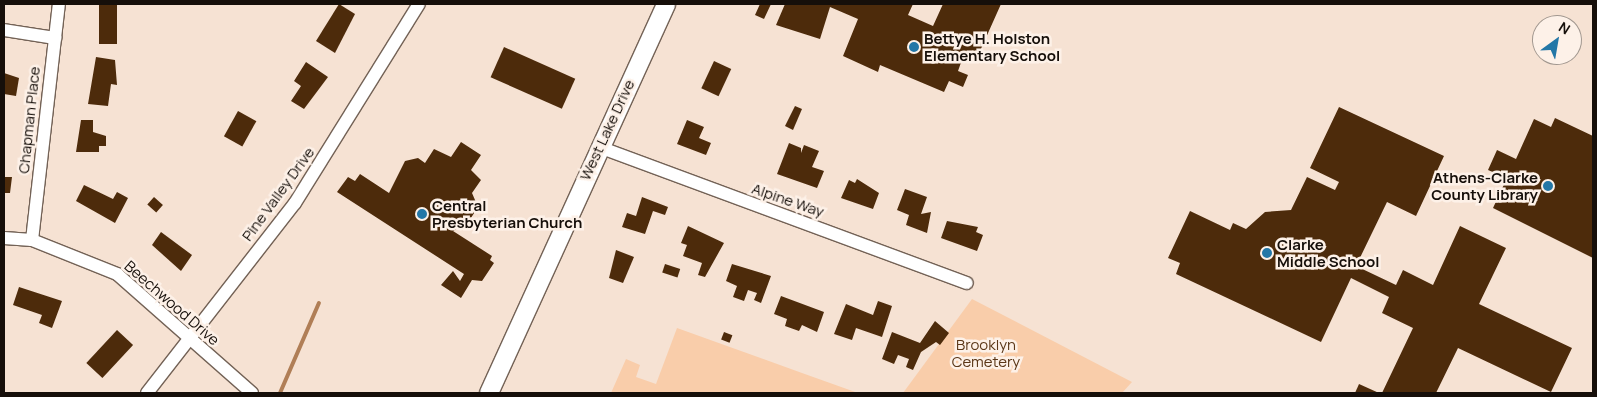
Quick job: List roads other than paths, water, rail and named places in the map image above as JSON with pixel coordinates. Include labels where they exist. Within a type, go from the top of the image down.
[{"type":"main road","name":"West Lake Drive","points":[[489,393],[599,147],[666,4]]},
{"type":"street","name":"Chapman Place","points":[[32,240],[59,4]]},
{"type":"street","name":"Pine Valley Drive","points":[[147,393],[295,203],[419,4]]},
{"type":"street","points":[[4,30],[55,38]]},
{"type":"street","name":"Alpine Way","points":[[599,147],[967,283]]},
{"type":"street","name":"Beechwood Drive","points":[[4,238],[32,240],[117,274],[188,340],[252,393]]},
{"type":"waterway","points":[[280,393],[319,303]]},
{"type":"place","name":"Bettye H. Holston Elementary School","points":[[914,47]]},
{"type":"place","name":"Athens-Clarke County Library","points":[[1548,186]]},
{"type":"place","name":"Central Presbyterian Church","points":[[422,214]]},
{"type":"place","name":"Clarke Middle School","points":[[1267,253]]},
{"type":"park label","name":"Brooklyn Cemetery","points":[[986,352]]}]
